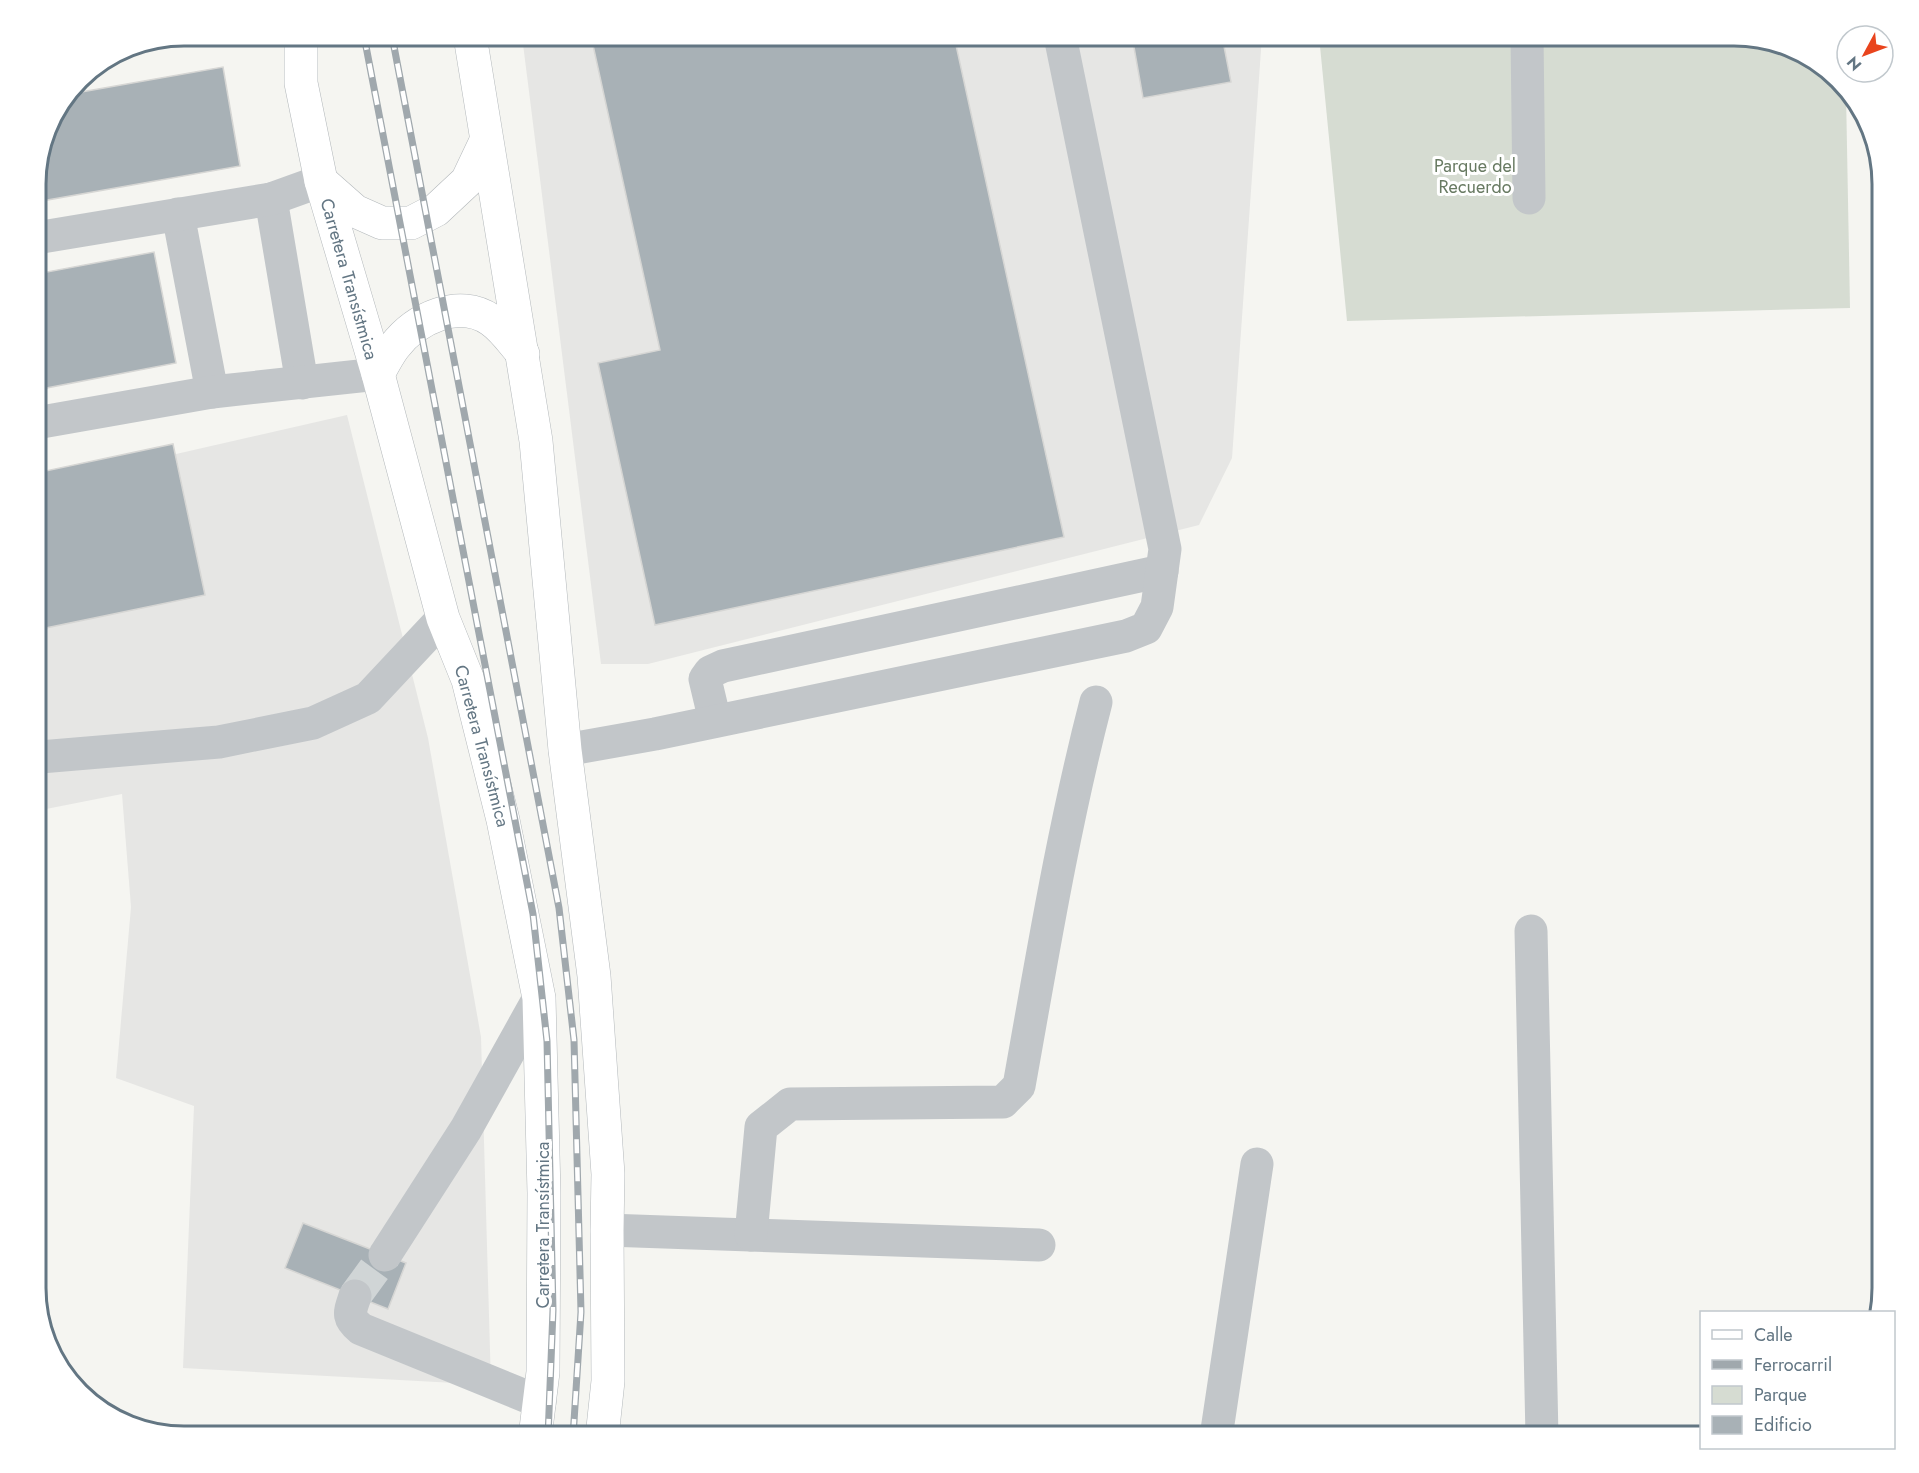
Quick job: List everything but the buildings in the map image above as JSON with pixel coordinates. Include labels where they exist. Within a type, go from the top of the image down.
[{"type":"main road","name":"Carretera Transístmica","points":[[301,47],[301,83],[321,181],[378,375],[443,618],[468,680],[503,820],[539,998],[544,1193],[543,1372],[537,1426]]},
{"type":"main road","points":[[472,47],[536,441],[565,750],[594,976],[608,1174],[608,1381],[603,1426]]},
{"type":"main road","points":[[321,181],[355,211],[382,223],[411,223],[436,210],[467,181],[486,141]]},
{"type":"main road","points":[[378,375],[395,346],[410,331],[427,318],[458,310],[471,311],[498,325],[523,354]]},
{"type":"street","points":[[565,750],[1126,636],[1146,628],[1157,607],[1165,549],[1062,46]]},
{"type":"street","points":[[1527,46],[1529,198]]},
{"type":"street","points":[[47,236],[270,199],[321,181]]},
{"type":"street","points":[[270,199],[302,383]]},
{"type":"street","points":[[178,214],[212,392]]},
{"type":"street","points":[[47,421],[212,392],[378,375]]},
{"type":"street","points":[[715,721],[705,679],[710,672],[723,666],[1162,571]]},
{"type":"street","points":[[47,756],[219,742],[313,723],[368,698],[443,618]]},
{"type":"street","points":[[751,1235],[761,1127],[790,1104],[1004,1102],[1019,1086],[1058,871],[1080,762],[1096,702]]},
{"type":"street","points":[[1531,930],[1542,1426]]},
{"type":"street","points":[[385,1255],[466,1130],[539,998]]},
{"type":"street","points":[[1218,1426],[1257,1164]]},
{"type":"street","points":[[607,1230],[1039,1245]]},
{"type":"street","points":[[355,1296],[350,1312],[352,1322],[361,1329],[540,1402]]},
{"type":"shaded area","points":[[1261,46],[1232,458],[1199,525],[648,664],[601,664],[523,47]]},
{"type":"shaded area","points":[[347,415],[428,738],[481,1037],[491,1385],[183,1368],[194,1106],[116,1078],[131,907],[122,794],[47,809],[47,483]]},
{"type":"green space","name":"Parque del Recuerdo","points":[[1320,46],[1734,46],[1770,51],[1804,65],[1819,75],[1846,104],[1850,308],[1347,321]]},
{"type":"tunnel","points":[[355,1296],[385,1255]]},
{"type":"railway","points":[[366,47],[533,914],[547,1041],[553,1310],[548,1426]]},
{"type":"railway","points":[[394,47],[559,908],[574,1040],[581,1312],[574,1426]]}]
